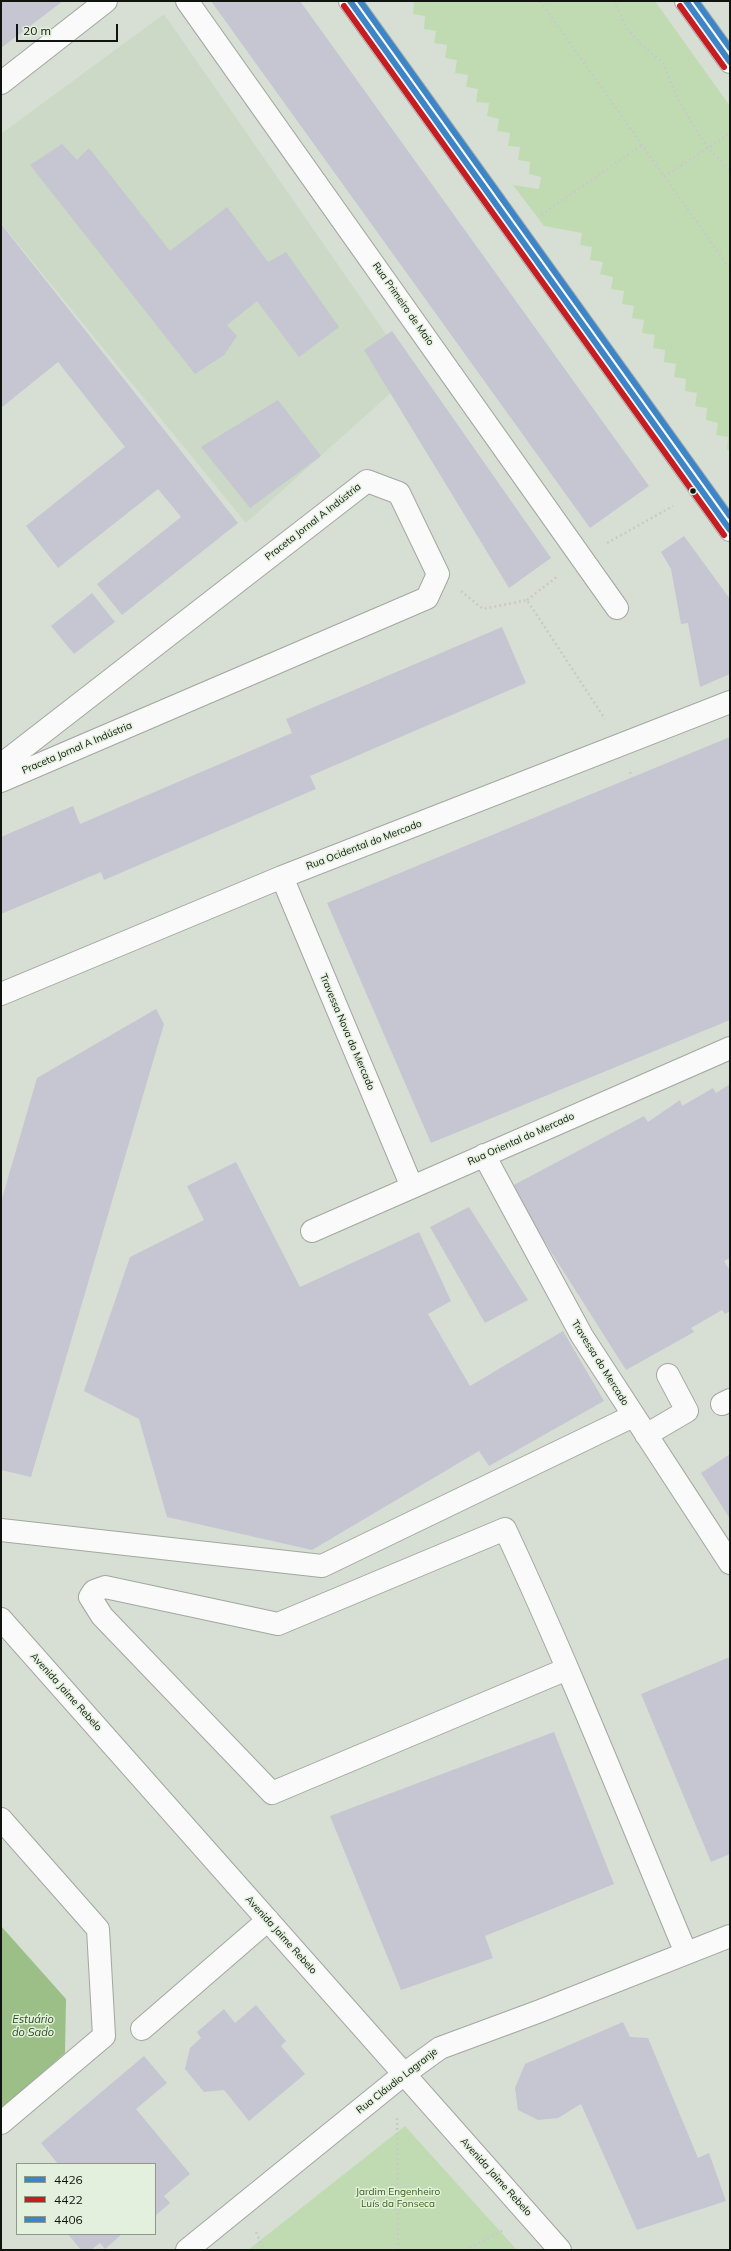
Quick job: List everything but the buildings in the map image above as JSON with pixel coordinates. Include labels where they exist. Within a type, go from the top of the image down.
[{"type":"street","points":[[1,83],[106,1]]},
{"type":"street","name":"Rua Primeiro de Maio","points":[[187,1],[617,608]]},
{"type":"street","points":[[350,1],[730,530]]},
{"type":"street","points":[[686,1],[730,62]]},
{"type":"street","name":"Praceta Jornal A Indústria","points":[[1,765],[367,481],[399,493],[438,574],[427,598],[1,781]]},
{"type":"street","name":"Rua Ocidental do Mercado","points":[[1,994],[282,877],[730,702]]},
{"type":"street","name":"Travessa Nova do Mercado","points":[[282,877],[412,1187]]},
{"type":"street","name":"Rua Oriental do Mercado","points":[[312,1231],[730,1048]]},
{"type":"street","name":"Travessa do Mercado","points":[[484,1155],[582,1336],[730,1563]]},
{"type":"street","points":[[646,1435],[687,1411],[668,1375]]},
{"type":"street","points":[[1,1530],[322,1566],[633,1416]]},
{"type":"street","points":[[567,1669],[272,1793],[102,1616],[90,1597],[94,1591],[105,1587],[278,1624],[505,1529],[567,1669],[686,1954]]},
{"type":"street","name":"Avenida Jaime Rebelo","points":[[1,1619],[560,2250]]},
{"type":"street","points":[[1,1819],[98,1929],[104,2036],[1,2123]]},
{"type":"street","points":[[142,2029],[268,1920]]},
{"type":"street","name":"Rua Cláudio Lagranje","points":[[187,2250],[404,2074],[440,2048],[730,1936]]},
{"type":"path","points":[[540,1],[730,270]]},
{"type":"path","points":[[614,1],[626,27],[641,44],[663,63],[676,95],[708,148],[730,170]]},
{"type":"path","points":[[664,177],[730,133]]},
{"type":"path","points":[[541,215],[642,145]]},
{"type":"path","points":[[438,574],[483,609],[527,600],[623,745],[632,777]]},
{"type":"path","points":[[398,2250],[397,2100],[404,2074]]},
{"type":"path","points":[[466,2250],[531,2216]]},
{"type":"shaded area","points":[[164,14],[413,373],[246,523],[1,223],[1,134]]},
{"type":"green space","points":[[414,1],[655,1],[730,106],[730,450],[727,450],[728,437],[716,435],[718,423],[706,420],[707,408],[695,406],[697,393],[685,391],[686,379],[674,377],[676,364],[664,362],[665,350],[653,348],[655,335],[642,333],[644,320],[632,318],[634,306],[622,304],[624,291],[611,289],[613,277],[600,274],[603,262],[590,260],[592,247],[580,245],[582,233],[544,226],[513,185],[539,189],[541,177],[529,174],[530,162],[518,160],[520,147],[508,146],[510,133],[497,131],[499,119],[487,116],[489,103],[476,102],[478,89],[466,87],[468,75],[455,73],[457,60],[445,58],[447,45],[434,43],[436,31],[424,29],[425,16],[413,14]]},
{"type":"green space","name":"Jardim Engenheiro Luís da Fonseca","points":[[405,2126],[517,2250],[248,2250]]},
{"type":"water","name":"Estuário do Sado","points":[[1,1926],[66,1999],[65,2053],[1,2109]]},
{"type":"transit line","name":"4426","points":[[350,1],[730,530]]},
{"type":"transit line","name":"4406","points":[[360,1],[730,516]]},
{"type":"transit line","name":"4426","points":[[686,1],[730,62]]},
{"type":"transit line","name":"4406","points":[[696,1],[730,48]]},
{"type":"transit line","name":"4422","points":[[344,6],[724,535]]},
{"type":"transit line","name":"4422","points":[[680,6],[724,67]]}]
